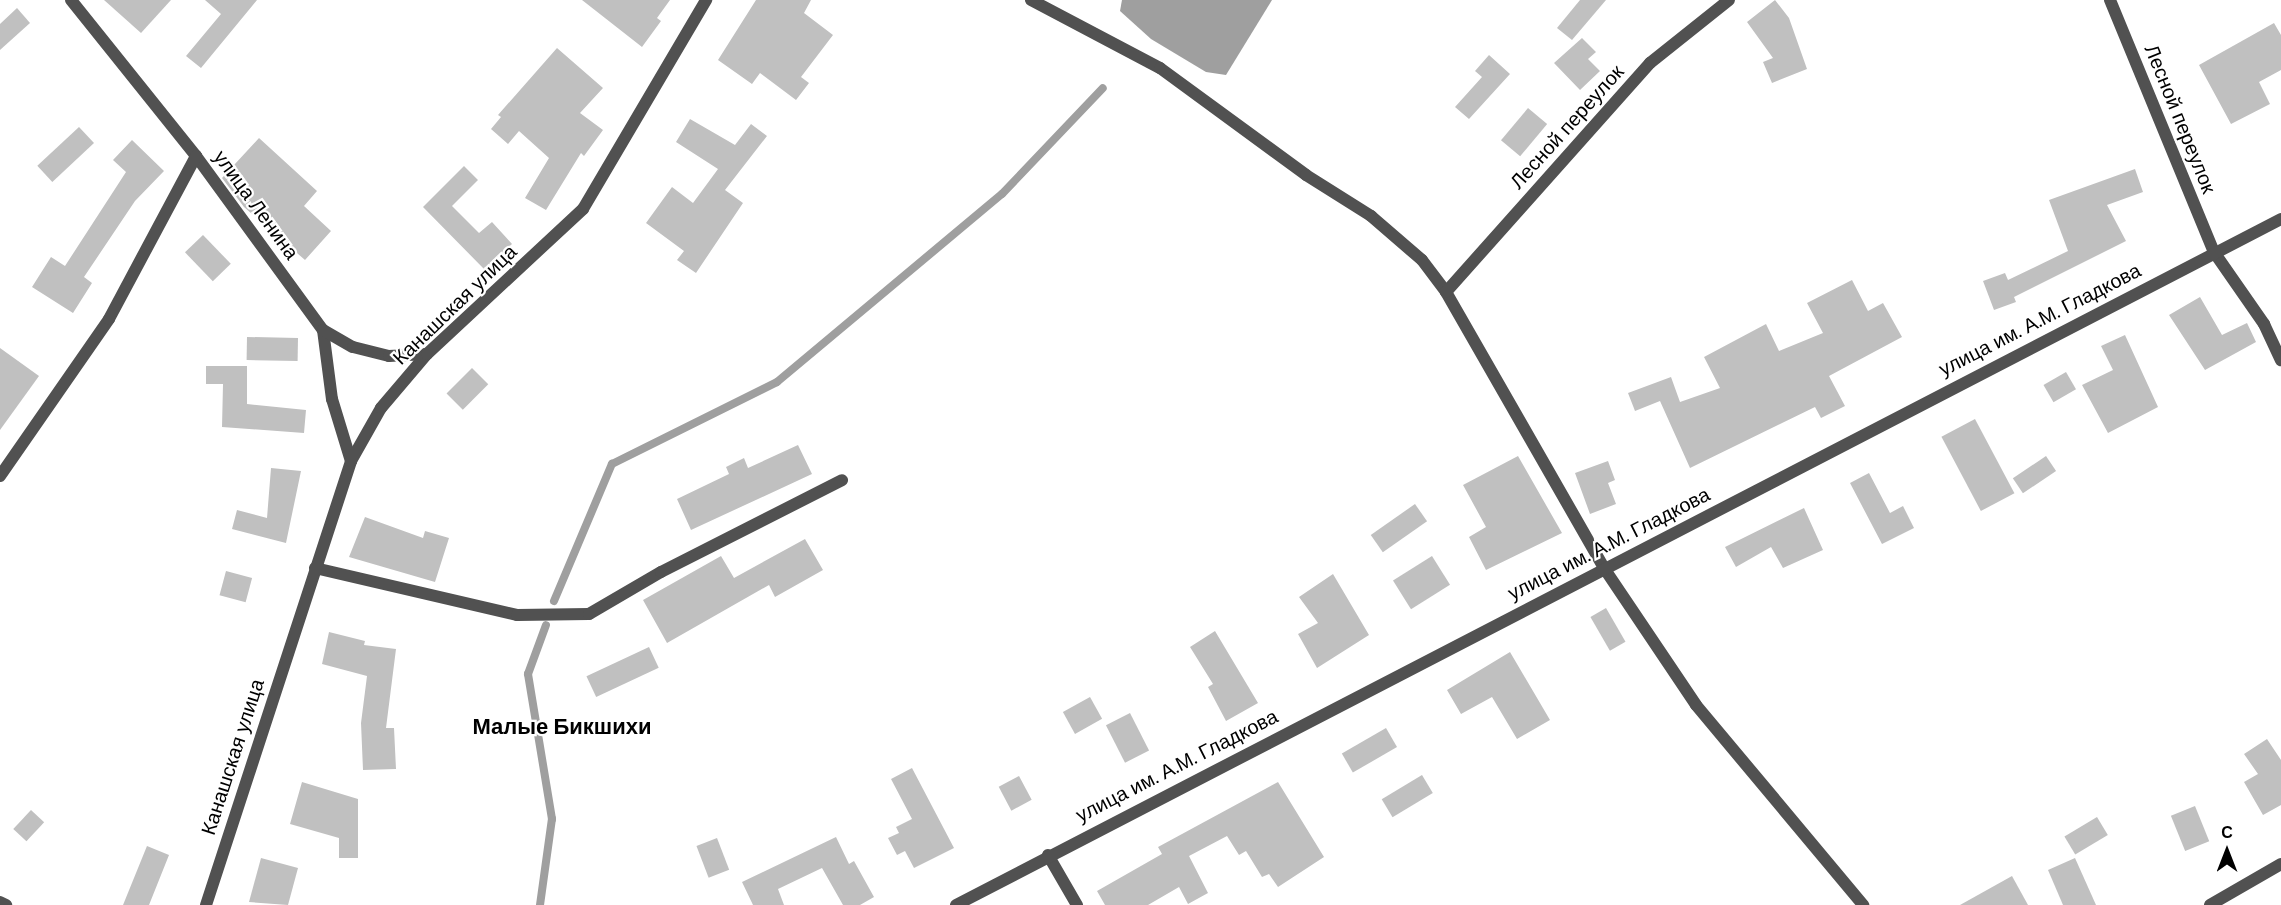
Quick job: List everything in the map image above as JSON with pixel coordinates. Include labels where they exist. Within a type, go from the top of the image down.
[{"type":"street","name":"улица Ленина","points":[[71,0],[196,156],[323,330],[332,399],[351,461]]},
{"type":"street","name":"Канашская улица","points":[[206,905],[351,461],[381,408],[427,354],[584,209],[705,0]]},
{"type":"street","points":[[1031,0],[1160,68],[1289,163],[1371,216],[1422,260],[1446,292],[1604,568],[1695,705],[1863,905]]},
{"type":"street","name":"Лесной переулок","points":[[1446,292],[1650,63],[1729,0]]},
{"type":"street","name":"Лесной переулок","points":[[2110,0],[2214,252],[2264,324],[2281,360]]},
{"type":"street","points":[[0,476],[109,319],[196,156]]},
{"type":"street","name":"улица им. А.М. Гладкова","points":[[956,905],[1048,855],[2281,219]]},
{"type":"street","points":[[323,330],[353,347],[389,356],[427,354]]},
{"type":"street","points":[[315,568],[517,615],[589,614],[660,572],[842,480]]},
{"type":"street","points":[[1048,855],[1077,905]]},
{"type":"street","points":[[2210,905],[2281,864]]},
{"type":"street","points":[[0,902],[6,905]]},
{"type":"shaded area","points":[[1122,0],[1272,0],[1226,75],[1206,72],[1151,39],[1120,11]]},
{"type":"building","points":[[104,0],[171,0],[141,33]]},
{"type":"building","points":[[205,0],[257,0],[201,68],[186,56],[221,14]]},
{"type":"building","points":[[582,0],[670,0],[657,18],[661,21],[642,47]]},
{"type":"building","points":[[756,0],[811,0],[804,13],[833,35],[801,77],[809,83],[796,100],[760,73],[752,84],[718,60]]},
{"type":"building","points":[[1580,0],[1606,0],[1572,40],[1557,28]]},
{"type":"building","points":[[1775,0],[1789,18],[1807,69],[1772,83],[1763,62],[1773,58],[1747,22]]},
{"type":"building","points":[[17,8],[30,23],[0,50],[0,24]]},
{"type":"building","points":[[2274,23],[2281,35],[2281,70],[2259,82],[2270,104],[2231,124],[2199,65]]},
{"type":"building","points":[[1582,38],[1596,52],[1588,59],[1600,71],[1580,90],[1554,63]]},
{"type":"building","points":[[557,48],[603,88],[580,113],[603,130],[584,156],[581,153],[546,210],[525,198],[549,158],[519,131],[508,144],[491,129],[501,117],[498,115]]},
{"type":"building","points":[[1489,55],[1510,74],[1469,119],[1455,107],[1482,77],[1475,71]]},
{"type":"building","points":[[1528,108],[1547,124],[1520,156],[1501,140]]},
{"type":"building","points":[[690,119],[735,145],[751,124],[767,136],[725,190],[743,203],[696,273],[677,260],[684,251],[646,223],[672,187],[693,203],[718,169],[676,142]]},
{"type":"building","points":[[79,127],[94,143],[52,182],[37,166]]},
{"type":"building","points":[[259,138],[317,191],[304,206],[331,231],[305,260],[244,207],[222,178]]},
{"type":"building","points":[[132,140],[164,171],[135,201],[84,277],[92,283],[73,313],[32,287],[51,257],[65,266],[126,172],[113,160]]},
{"type":"building","points":[[464,166],[478,180],[452,206],[479,233],[492,222],[512,244],[484,269],[423,207]]},
{"type":"building","points":[[2135,169],[2143,192],[2107,205],[2126,241],[2014,297],[2016,302],[1994,310],[1983,281],[2005,273],[2008,280],[2068,251],[2049,200]]},
{"type":"building","points":[[203,235],[231,264],[213,281],[185,252]]},
{"type":"building","points":[[1852,280],[1868,311],[1883,303],[1902,337],[1829,376],[1845,406],[1821,418],[1815,407],[1690,468],[1660,401],[1635,411],[1628,393],[1671,377],[1680,402],[1720,388],[1704,357],[1766,324],[1779,351],[1823,333],[1807,303]]},
{"type":"building","points":[[2200,297],[2222,335],[2247,323],[2256,342],[2205,370],[2169,315]]},
{"type":"building","points":[[2125,335],[2158,407],[2108,433],[2082,385],[2113,370],[2101,346]]},
{"type":"building","points":[[247,337],[298,338],[298,361],[247,360]]},
{"type":"building","points":[[0,348],[39,376],[0,430]]},
{"type":"building","points":[[206,366],[247,366],[247,404],[306,410],[304,433],[222,427],[223,384],[206,384]]},
{"type":"building","points":[[472,368],[488,384],[463,410],[447,393]]},
{"type":"building","points":[[2066,372],[2076,389],[2053,402],[2043,385]]},
{"type":"building","points":[[1975,419],[2014,493],[1981,511],[1941,437]]},
{"type":"building","points":[[798,445],[812,474],[691,530],[677,499],[729,474],[726,467],[744,458],[748,468]]},
{"type":"building","points":[[1518,456],[1562,533],[1486,570],[1469,537],[1486,527],[1463,485]]},
{"type":"building","points":[[2046,456],[2056,471],[2023,493],[2013,478]]},
{"type":"building","points":[[1608,461],[1615,480],[1608,483],[1616,504],[1590,514],[1575,473]]},
{"type":"building","points":[[271,468],[301,471],[286,543],[232,529],[237,510],[267,518]]},
{"type":"building","points":[[1869,473],[1890,513],[1903,506],[1914,528],[1882,544],[1850,483]]},
{"type":"building","points":[[1415,504],[1427,521],[1383,552],[1371,535]]},
{"type":"building","points":[[1804,508],[1823,550],[1783,568],[1771,547],[1736,567],[1725,547]]},
{"type":"building","points":[[365,517],[423,538],[425,531],[449,538],[435,582],[349,557]]},
{"type":"building","points":[[805,539],[823,570],[775,597],[769,585],[667,643],[643,600],[721,556],[734,578]]},
{"type":"building","points":[[1432,556],[1450,585],[1411,609],[1393,580]]},
{"type":"building","points":[[226,571],[252,578],[246,602],[220,595]]},
{"type":"building","points":[[1333,574],[1369,635],[1317,668],[1298,634],[1318,623],[1299,597]]},
{"type":"building","points":[[1606,608],[1626,642],[1610,651],[1590,617]]},
{"type":"building","points":[[1215,631],[1258,703],[1226,721],[1208,687],[1213,684],[1190,647]]},
{"type":"building","points":[[329,632],[365,641],[364,645],[396,649],[386,728],[394,728],[396,769],[363,770],[361,723],[367,676],[322,664]]},
{"type":"building","points":[[649,647],[659,668],[596,697],[586,676]]},
{"type":"building","points":[[1510,652],[1550,720],[1517,739],[1492,697],[1461,714],[1447,690]]},
{"type":"building","points":[[1090,697],[1102,719],[1075,734],[1063,712]]},
{"type":"building","points":[[1130,713],[1149,750],[1125,763],[1106,725]]},
{"type":"building","points":[[1386,728],[1397,747],[1353,773],[1342,754]]},
{"type":"building","points":[[2267,739],[2281,760],[2281,805],[2263,815],[2244,782],[2258,774],[2244,754]]},
{"type":"building","points":[[912,768],[954,848],[914,868],[905,851],[897,855],[888,838],[899,833],[896,827],[912,819],[891,779]]},
{"type":"building","points":[[1422,775],[1433,793],[1393,817],[1382,799]]},
{"type":"building","points":[[1019,776],[1032,800],[1011,811],[999,787]]},
{"type":"building","points":[[302,782],[358,799],[358,858],[339,858],[339,838],[290,824]]},
{"type":"building","points":[[1278,782],[1324,857],[1278,887],[1269,874],[1262,877],[1246,851],[1239,855],[1227,836],[1189,856],[1208,893],[1188,904],[1179,887],[1148,905],[1105,905],[1097,891],[1162,854],[1158,847]]},
{"type":"building","points":[[2195,806],[2209,841],[2185,851],[2171,816]]},
{"type":"building","points":[[31,810],[44,822],[26,841],[13,829]]},
{"type":"building","points":[[2097,817],[2108,835],[2075,855],[2064,837]]},
{"type":"building","points":[[836,837],[849,864],[854,861],[874,897],[860,905],[843,905],[822,868],[778,889],[784,905],[753,905],[742,882]]},
{"type":"building","points":[[717,838],[729,870],[709,878],[696,846]]},
{"type":"building","points":[[147,846],[169,855],[149,905],[123,905]]},
{"type":"building","points":[[261,858],[298,868],[288,905],[249,902]]},
{"type":"building","points":[[2075,858],[2096,905],[2063,905],[2048,870]]},
{"type":"building","points":[[2012,876],[2028,905],[1960,905]]},
{"type":"waterway","points":[[554,601],[612,464],[777,382],[1002,194],[1103,88]]},
{"type":"waterway","points":[[540,905],[552,819],[528,674],[546,625]]},
{"type":"district","name":"Малые Бикшихи","points":[[562,727]]}]
